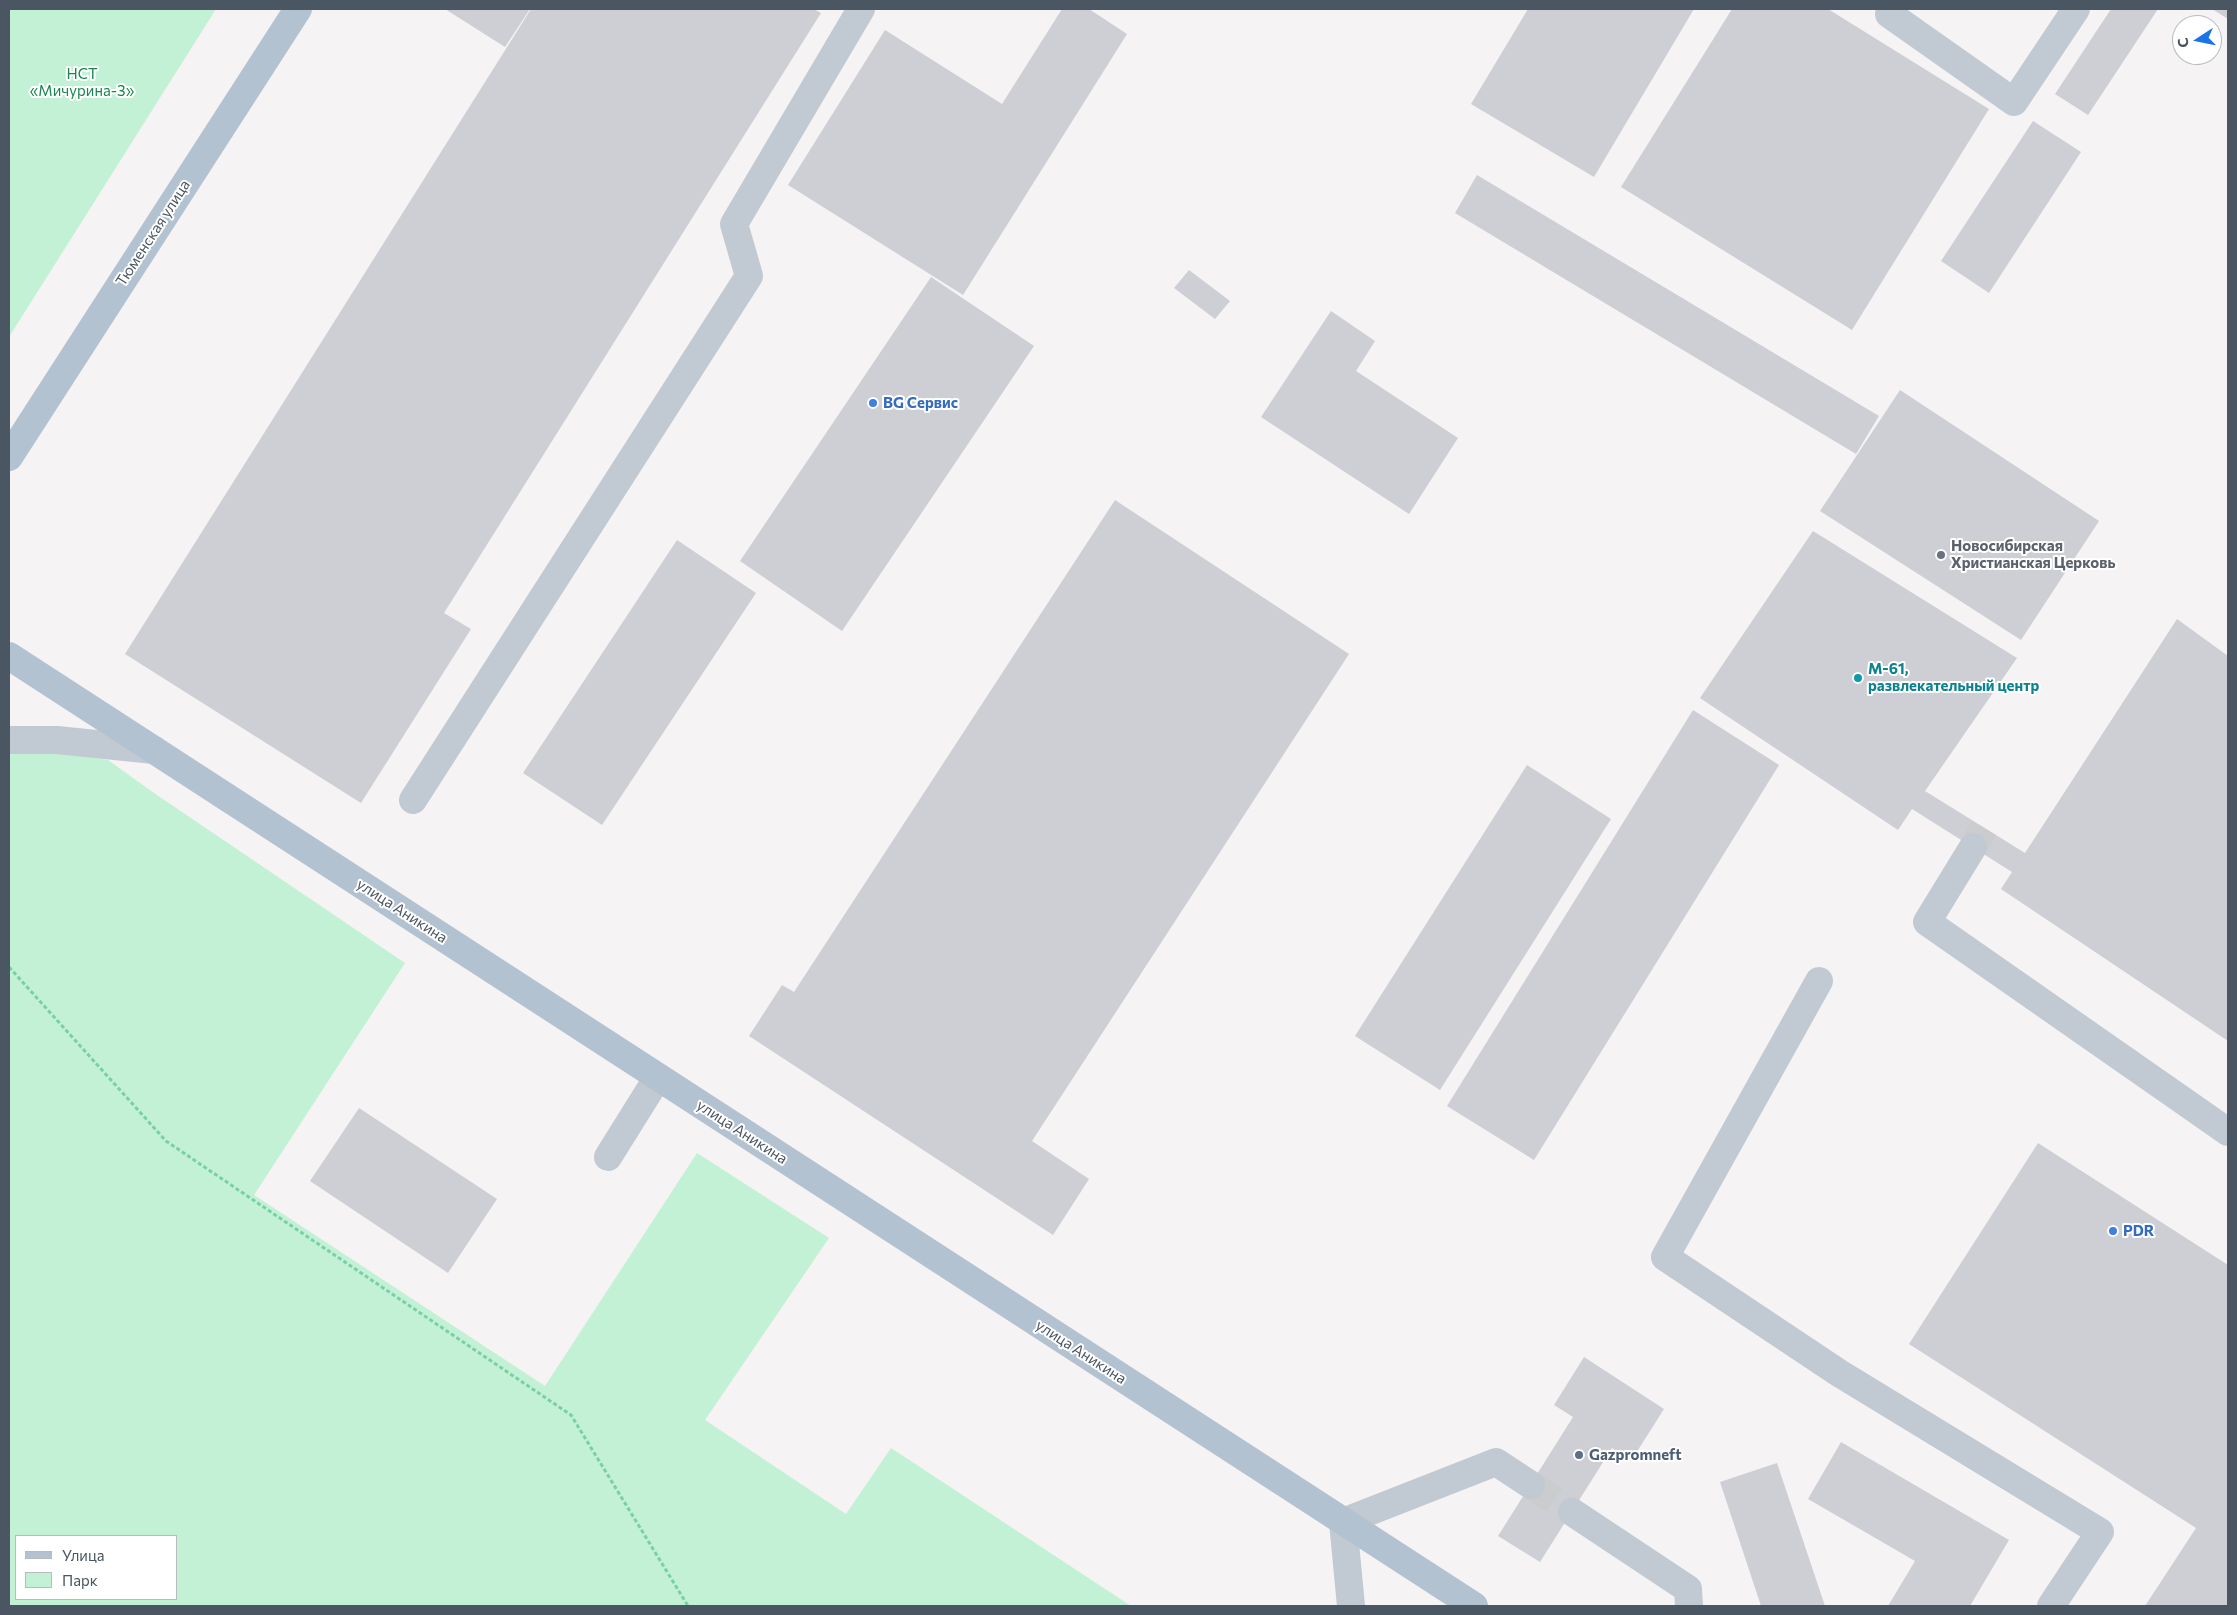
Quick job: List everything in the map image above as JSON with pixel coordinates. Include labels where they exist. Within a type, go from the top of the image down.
[{"type":"main road","name":"Тюменская улица","points":[[9,457],[298,9]]},
{"type":"main road","name":"улица Аникина","points":[[9,656],[1474,1606]]},
{"type":"street","points":[[413,800],[749,276],[734,224],[861,9]]},
{"type":"street","points":[[1888,11],[2014,102],[2076,9]]},
{"type":"street","points":[[9,740],[56,740],[154,750]]},
{"type":"street","points":[[1972,847],[1927,922],[2228,1132]]},
{"type":"street","points":[[1819,981],[1665,1257],[1839,1373],[2100,1532],[2051,1606]]},
{"type":"street","points":[[608,1157],[658,1077]]},
{"type":"street","points":[[1351,1606],[1343,1522],[1496,1462],[1531,1485]]},
{"type":"street","points":[[1572,1512],[1688,1589],[1689,1606]]},
{"type":"path","points":[[9,967],[166,1141],[571,1415],[688,1606]]},
{"type":"green space","name":"НСТ «Мичурина-3»","points":[[9,9],[216,9],[9,337]]},
{"type":"green space","points":[[32,747],[108,760],[405,963],[254,1195],[545,1386],[697,1153],[829,1238],[705,1420],[846,1514],[891,1448],[1131,1606],[9,1606],[9,748]]},
{"type":"building","points":[[445,9],[530,9],[505,47]]},
{"type":"building","points":[[531,9],[814,9],[821,13],[444,613],[471,629],[361,803],[125,654]]},
{"type":"building","points":[[1062,9],[1089,9],[1127,34],[963,295],[788,185],[885,30],[1002,104]]},
{"type":"building","points":[[1528,9],[1694,9],[1594,177],[1471,104]]},
{"type":"building","points":[[1732,9],[1828,9],[1989,109],[1852,330],[1621,187]]},
{"type":"building","points":[[2111,9],[2158,9],[2088,115],[2055,94]]},
{"type":"building","points":[[2212,9],[2228,9],[2228,19]]},
{"type":"building","points":[[2033,121],[2081,152],[1989,293],[1941,261]]},
{"type":"building","points":[[1477,175],[1879,416],[1856,454],[1455,213]]},
{"type":"building","points":[[1189,270],[1230,301],[1215,319],[1174,288]]},
{"type":"building","points":[[931,277],[1034,346],[842,631],[740,561]]},
{"type":"building","points":[[1331,311],[1375,341],[1356,371],[1458,438],[1409,514],[1261,417]]},
{"type":"building","points":[[1900,390],[2099,521],[2021,640],[1820,511]]},
{"type":"building","points":[[1115,500],[1349,654],[1032,1141],[1089,1179],[1053,1235],[749,1036],[782,985],[794,992]]},
{"type":"building","points":[[1813,531],[2017,658],[1925,791],[2025,853],[2177,619],[2228,656],[2228,1041],[2001,889],[2012,872],[1912,809],[1898,830],[1700,698]]},
{"type":"building","points":[[677,540],[756,593],[602,825],[523,773]]},
{"type":"building","points":[[1693,710],[1779,765],[1534,1160],[1447,1106]]},
{"type":"building","points":[[1527,765],[1611,819],[1440,1090],[1355,1036]]},
{"type":"building","points":[[359,1108],[497,1199],[448,1273],[310,1181]]},
{"type":"building","points":[[2038,1143],[2228,1265],[2228,1606],[2145,1606],[2196,1528],[1909,1344]]},
{"type":"building","name":"Gazpromneft","points":[[1584,1357],[1664,1409],[1631,1461],[1612,1448],[1540,1562],[1498,1536],[1573,1417],[1554,1405]]},
{"type":"building","points":[[1841,1442],[2009,1540],[1970,1606],[1888,1606],[1915,1561],[1808,1499]]},
{"type":"building","points":[[1777,1463],[1825,1606],[1761,1606],[1720,1482]]},
{"type":"tunnel","points":[[1973,847],[1984,828]]},
{"type":"tunnel","points":[[1531,1485],[1572,1512]]},
{"type":"place","name":"BG Сервис","points":[[873,403]]},
{"type":"place","name":"Новосибирская Христианская Церковь","points":[[1941,555]]},
{"type":"place","name":"M-61, развлекательный центр","points":[[1858,678]]},
{"type":"place","name":"PDR","points":[[2113,1231]]},
{"type":"place","name":"Gazpromneft","points":[[1579,1455]]}]
